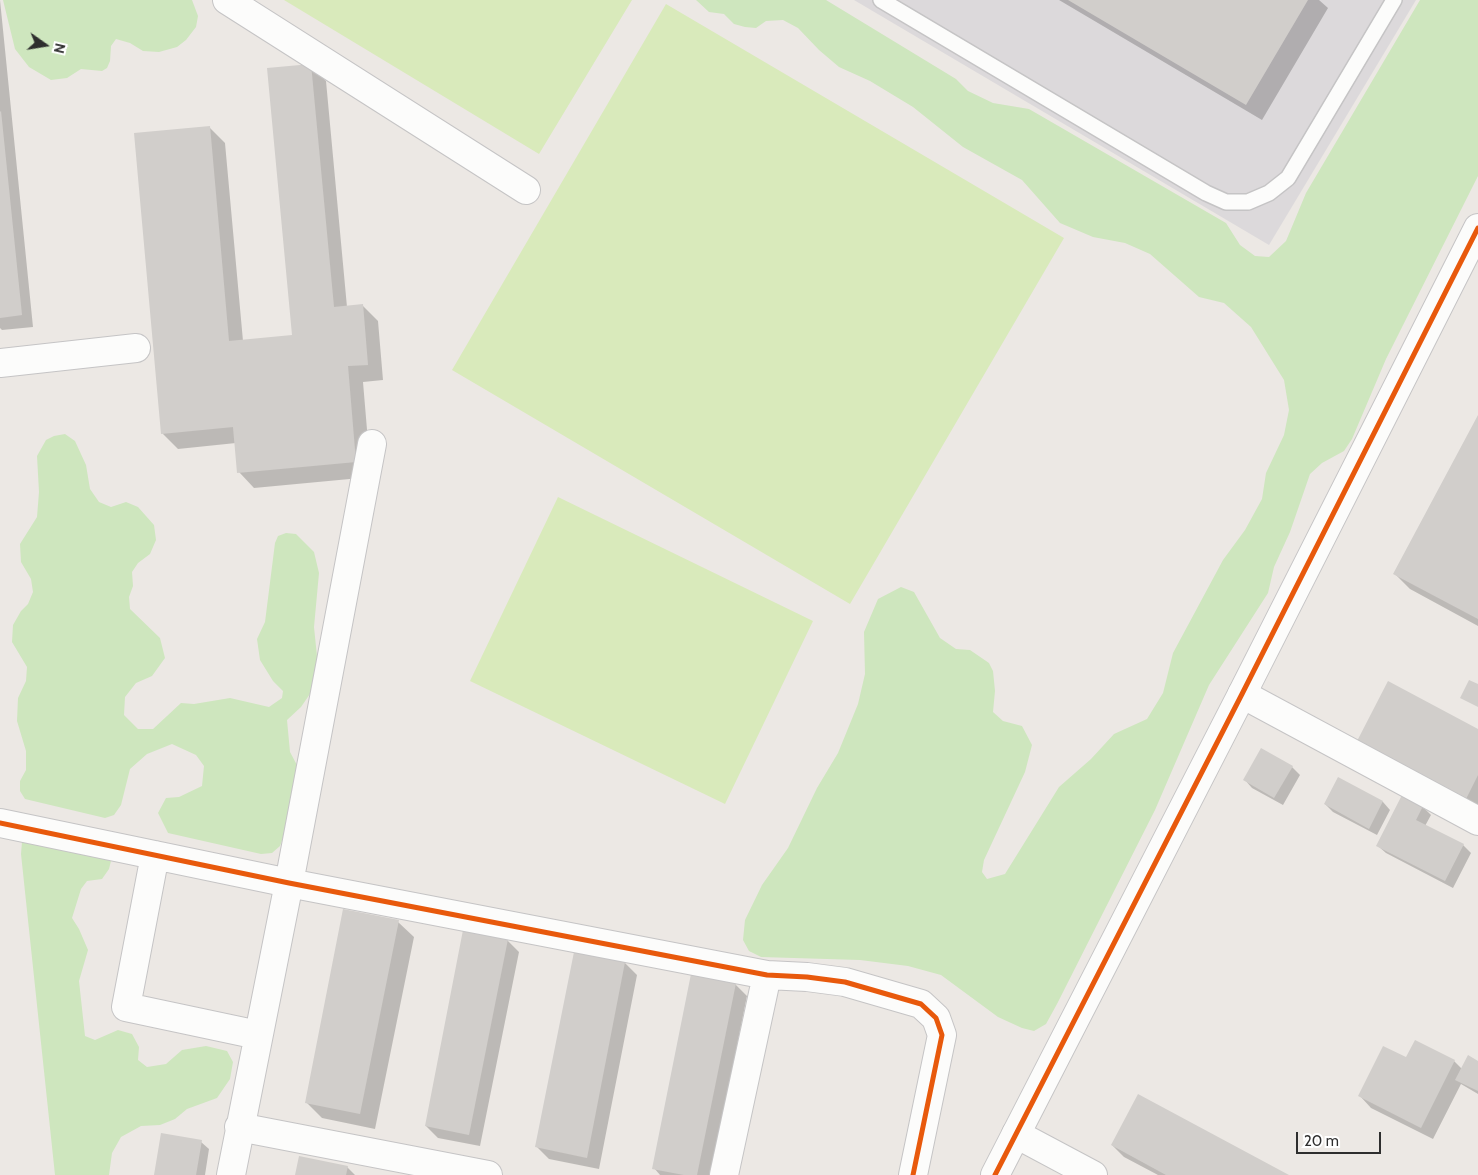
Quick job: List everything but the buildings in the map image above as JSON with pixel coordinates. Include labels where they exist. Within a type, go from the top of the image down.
[{"type":"street","points":[[226,0],[526,190]]},
{"type":"street","points":[[995,1175],[1478,228]]},
{"type":"street","points":[[0,363],[136,348]]},
{"type":"street","points":[[230,1175],[289,883],[372,444]]},
{"type":"street","points":[[1242,694],[1478,821]]},
{"type":"street","points":[[0,823],[289,883],[766,975],[807,977],[836,981],[894,994],[921,1004],[936,1018],[942,1035],[913,1175]]},
{"type":"street","points":[[155,855],[126,1007],[258,1035]]},
{"type":"street","points":[[724,1175],[766,975]]},
{"type":"street","points":[[239,1127],[488,1175]]},
{"type":"street","points":[[1016,1134],[1093,1175]]},
{"type":"lane","points":[[881,0],[1206,193],[1226,202],[1248,202],[1268,193],[1288,178],[1394,0]]},
{"type":"shaded area","points":[[854,0],[1416,0],[1269,245]]},
{"type":"green space","points":[[3,0],[192,0],[198,16],[196,27],[186,40],[177,47],[159,52],[143,51],[130,43],[116,39],[111,46],[110,61],[107,68],[102,71],[81,69],[67,78],[51,80],[29,67],[15,49]]},
{"type":"green space","points":[[284,0],[632,0],[539,154]]},
{"type":"green space","points":[[696,0],[826,0],[956,79],[968,91],[993,103],[1029,109],[1226,223],[1240,245],[1255,256],[1269,257],[1286,241],[1306,193],[1420,0],[1478,0],[1478,176],[1386,359],[1352,439],[1344,451],[1322,463],[1310,474],[1290,532],[1274,567],[1268,593],[1209,685],[1155,810],[1057,1004],[1046,1024],[1034,1031],[1022,1028],[998,1017],[941,975],[908,966],[860,960],[761,957],[749,951],[743,940],[745,920],[762,885],[788,848],[817,788],[838,753],[858,704],[865,674],[864,632],[878,599],[901,587],[914,592],[940,638],[956,649],[970,650],[989,663],[993,671],[995,691],[993,712],[1003,721],[1022,726],[1032,745],[1025,772],[984,860],[982,872],[987,879],[1005,874],[1059,787],[1091,759],[1114,734],[1147,719],[1163,693],[1173,653],[1223,560],[1245,530],[1262,499],[1266,473],[1284,435],[1289,410],[1284,380],[1251,327],[1224,303],[1199,297],[1150,254],[1125,243],[1093,237],[1060,223],[1022,180],[963,147],[913,107],[870,81],[839,67],[798,28],[783,20],[766,21],[756,28],[734,24],[724,14],[709,12]]},
{"type":"green space","points":[[666,4],[1064,238],[850,604],[452,370]]},
{"type":"green space","points":[[65,434],[75,441],[86,465],[90,489],[99,502],[111,507],[126,502],[138,507],[154,525],[156,540],[150,554],[138,563],[132,572],[133,586],[129,597],[130,609],[160,638],[165,658],[152,676],[136,683],[125,697],[124,715],[138,729],[153,729],[181,703],[194,704],[230,698],[269,707],[282,698],[283,691],[273,681],[260,660],[257,639],[265,622],[275,543],[278,536],[286,533],[296,534],[314,552],[319,573],[314,627],[318,666],[312,691],[301,707],[287,720],[290,752],[298,767],[284,835],[280,846],[272,853],[261,854],[168,833],[158,813],[166,798],[179,797],[202,786],[204,766],[196,755],[172,744],[147,754],[130,769],[121,805],[114,815],[105,818],[25,799],[20,791],[20,781],[26,770],[26,751],[17,721],[18,698],[26,681],[27,667],[12,642],[13,625],[21,611],[28,604],[33,592],[31,579],[21,562],[20,544],[37,517],[39,492],[37,456],[46,440]]},
{"type":"green space","points":[[558,497],[813,621],[725,804],[470,681]]},
{"type":"green space","points":[[31,839],[106,856],[111,861],[109,869],[102,879],[87,881],[81,889],[72,918],[88,950],[79,981],[85,1036],[95,1040],[118,1030],[132,1034],[139,1047],[138,1060],[147,1067],[166,1064],[182,1050],[206,1046],[227,1051],[233,1062],[230,1079],[217,1098],[187,1109],[175,1119],[160,1125],[141,1126],[121,1137],[112,1153],[109,1175],[55,1175],[21,854],[22,842]]},
{"type":"cycle path","points":[[995,1175],[1478,228]]},
{"type":"cycle path","points":[[0,823],[289,883],[767,975],[807,977],[845,982],[921,1004],[936,1018],[942,1035],[913,1175]]}]
